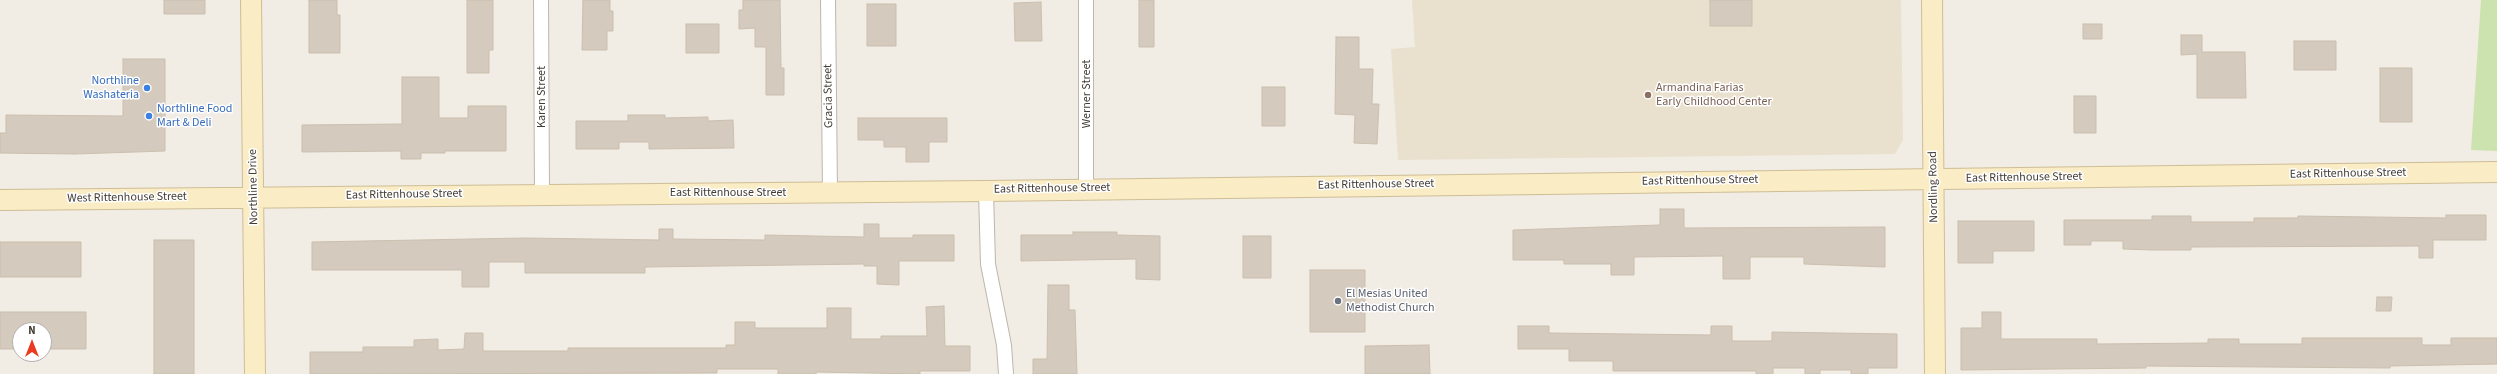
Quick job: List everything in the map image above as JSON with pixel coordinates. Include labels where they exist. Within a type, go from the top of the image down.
[{"type":"street","name":"Northline Drive","points":[[251,0],[255,374]]},
{"type":"street","name":"Karen Street","points":[[541,0],[542,194]]},
{"type":"street","name":"Gracia Street","points":[[828,0],[830,192]]},
{"type":"street","name":"Werner Street","points":[[1086,0],[1086,188]]},
{"type":"street","name":"Nordling Road","points":[[1932,0],[1935,374]]},
{"type":"street","name":"East Rittenhouse Street","points":[[254,197],[986,191],[1086,188],[2497,172]]},
{"type":"street","points":[[986,191],[988,264],[1004,345],[1006,374]]},
{"type":"street","name":"West Rittenhouse Street","points":[[0,200],[254,197]]},
{"type":"shaded area","name":"Armandina Farias Early Childhood Center","points":[[1412,0],[1901,0],[1903,140],[1895,154],[1398,160],[1391,49],[1415,47]]},
{"type":"green space","points":[[2481,0],[2497,0],[2497,151],[2471,150]]},
{"type":"building","points":[[164,0],[205,0],[205,14],[164,14]]},
{"type":"building","points":[[309,0],[337,0],[337,15],[340,15],[340,53],[309,53]]},
{"type":"building","points":[[467,0],[493,0],[493,50],[489,50],[489,73],[467,73]]},
{"type":"building","points":[[583,0],[610,0],[610,11],[613,11],[613,31],[607,31],[607,50],[582,50]]},
{"type":"building","points":[[743,0],[780,0],[781,68],[784,68],[784,95],[766,95],[766,47],[755,47],[755,28],[739,29],[739,10],[743,10]]},
{"type":"building","points":[[1139,0],[1154,0],[1154,47],[1139,47]]},
{"type":"building","points":[[1710,0],[1752,0],[1752,26],[1710,26]]},
{"type":"building","points":[[1041,2],[1042,41],[1015,41],[1014,3]]},
{"type":"building","points":[[867,4],[896,4],[896,46],[867,46]]},
{"type":"building","points":[[686,24],[719,24],[719,53],[686,53]]},
{"type":"building","points":[[2083,24],[2102,24],[2102,39],[2083,39]]},
{"type":"building","points":[[2181,35],[2202,35],[2202,52],[2245,52],[2246,98],[2197,98],[2197,54],[2181,55]]},
{"type":"building","points":[[1336,37],[1359,37],[1359,69],[1373,69],[1372,104],[1379,104],[1377,144],[1354,143],[1355,115],[1335,114]]},
{"type":"building","points":[[2294,41],[2336,41],[2336,70],[2294,70]]},
{"type":"building","points":[[123,59],[165,59],[165,151],[75,154],[0,153],[0,133],[6,133],[6,115],[123,116]]},
{"type":"building","points":[[2380,68],[2412,68],[2412,122],[2380,122]]},
{"type":"building","points":[[402,77],[439,77],[439,118],[468,118],[468,106],[506,106],[506,151],[445,151],[445,153],[421,153],[421,159],[401,159],[401,151],[302,152],[302,125],[402,124]]},
{"type":"building","points":[[1262,87],[1285,87],[1285,126],[1262,126]]},
{"type":"building","points":[[2074,96],[2096,96],[2096,133],[2074,133]]},
{"type":"building","points":[[628,115],[665,115],[665,118],[708,117],[708,121],[733,120],[734,148],[649,149],[649,142],[619,142],[619,149],[576,149],[576,121],[628,121]]},
{"type":"building","points":[[858,118],[947,118],[947,142],[929,142],[929,162],[906,162],[906,147],[884,147],[884,140],[858,140]]},
{"type":"building","points":[[1660,209],[1684,209],[1684,228],[1885,227],[1885,267],[1804,264],[1804,257],[1750,257],[1750,279],[1723,279],[1723,256],[1634,257],[1634,275],[1611,275],[1611,264],[1564,264],[1564,260],[1513,260],[1513,230],[1660,225]]},
{"type":"building","points":[[2446,215],[2486,215],[2486,240],[2433,240],[2433,258],[2419,258],[2419,246],[2191,247],[2191,250],[2152,250],[2123,249],[2123,241],[2091,241],[2091,245],[2064,245],[2064,220],[2152,220],[2152,216],[2191,216],[2191,222],[2254,222],[2254,218],[2298,218],[2298,216],[2446,218]]},
{"type":"building","points":[[1958,221],[2034,221],[2034,251],[1993,251],[1993,263],[1958,263]]},
{"type":"building","points":[[864,224],[879,224],[879,238],[913,238],[913,235],[954,235],[954,261],[899,261],[899,285],[877,284],[877,266],[864,266],[864,264],[645,267],[645,273],[525,273],[525,262],[489,262],[489,287],[462,287],[462,270],[312,270],[312,242],[525,238],[659,240],[659,229],[673,229],[673,239],[765,240],[765,235],[864,237]]},
{"type":"building","points":[[1073,232],[1117,232],[1117,235],[1160,236],[1160,280],[1136,279],[1136,259],[1021,261],[1021,235],[1073,235]]},
{"type":"building","points":[[1243,236],[1271,236],[1271,278],[1243,278]]},
{"type":"building","points":[[154,240],[194,240],[194,374],[154,374]]},
{"type":"building","points":[[0,242],[81,242],[81,277],[0,277]]},
{"type":"building","name":"El Mesias United Methodist Church","points":[[1310,270],[1365,270],[1365,332],[1310,332]]},
{"type":"building","points":[[1048,285],[1069,285],[1069,310],[1075,310],[1077,374],[1033,374],[1033,359],[1047,359]]},
{"type":"building","points":[[2377,297],[2392,297],[2391,311],[2376,311]]},
{"type":"building","points":[[944,306],[945,346],[970,346],[970,371],[920,371],[920,374],[816,372],[816,374],[778,374],[778,369],[717,369],[717,373],[310,374],[310,352],[363,352],[363,347],[414,347],[414,340],[438,339],[438,350],[464,349],[465,333],[483,333],[483,351],[568,351],[568,348],[726,348],[726,345],[735,345],[735,322],[755,322],[755,328],[827,328],[827,308],[851,308],[851,339],[881,339],[881,336],[927,336],[926,307]]},
{"type":"building","points":[[0,312],[86,312],[86,349],[52,349],[52,322],[12,322],[12,349],[0,349]]},
{"type":"building","points":[[1982,312],[2001,312],[2001,339],[2097,339],[2097,344],[2208,343],[2208,339],[2239,339],[2239,344],[2302,344],[2302,338],[2422,338],[2422,345],[2451,345],[2451,338],[2497,338],[2497,364],[2390,366],[2390,368],[2146,366],[2146,368],[1961,370],[1961,328],[1982,328]]},
{"type":"building","points":[[1518,326],[1549,326],[1549,333],[1711,335],[1711,326],[1732,326],[1732,341],[1772,341],[1772,332],[1897,334],[1897,368],[1868,368],[1868,374],[1851,374],[1851,370],[1820,370],[1820,374],[1805,374],[1805,368],[1773,368],[1773,374],[1756,374],[1756,371],[1613,371],[1613,361],[1569,361],[1569,349],[1518,349]]},
{"type":"building","points":[[1429,345],[1430,374],[1365,374],[1365,346]]},
{"type":"place","name":"Northline Washateria","points":[[147,88]]},
{"type":"place","name":"Armandina Farias Early Childhood Center","points":[[1648,95]]},
{"type":"place","name":"Northline Food Mart & Deli","points":[[149,116]]},
{"type":"place","name":"El Mesias United Methodist Church","points":[[1338,301]]}]
